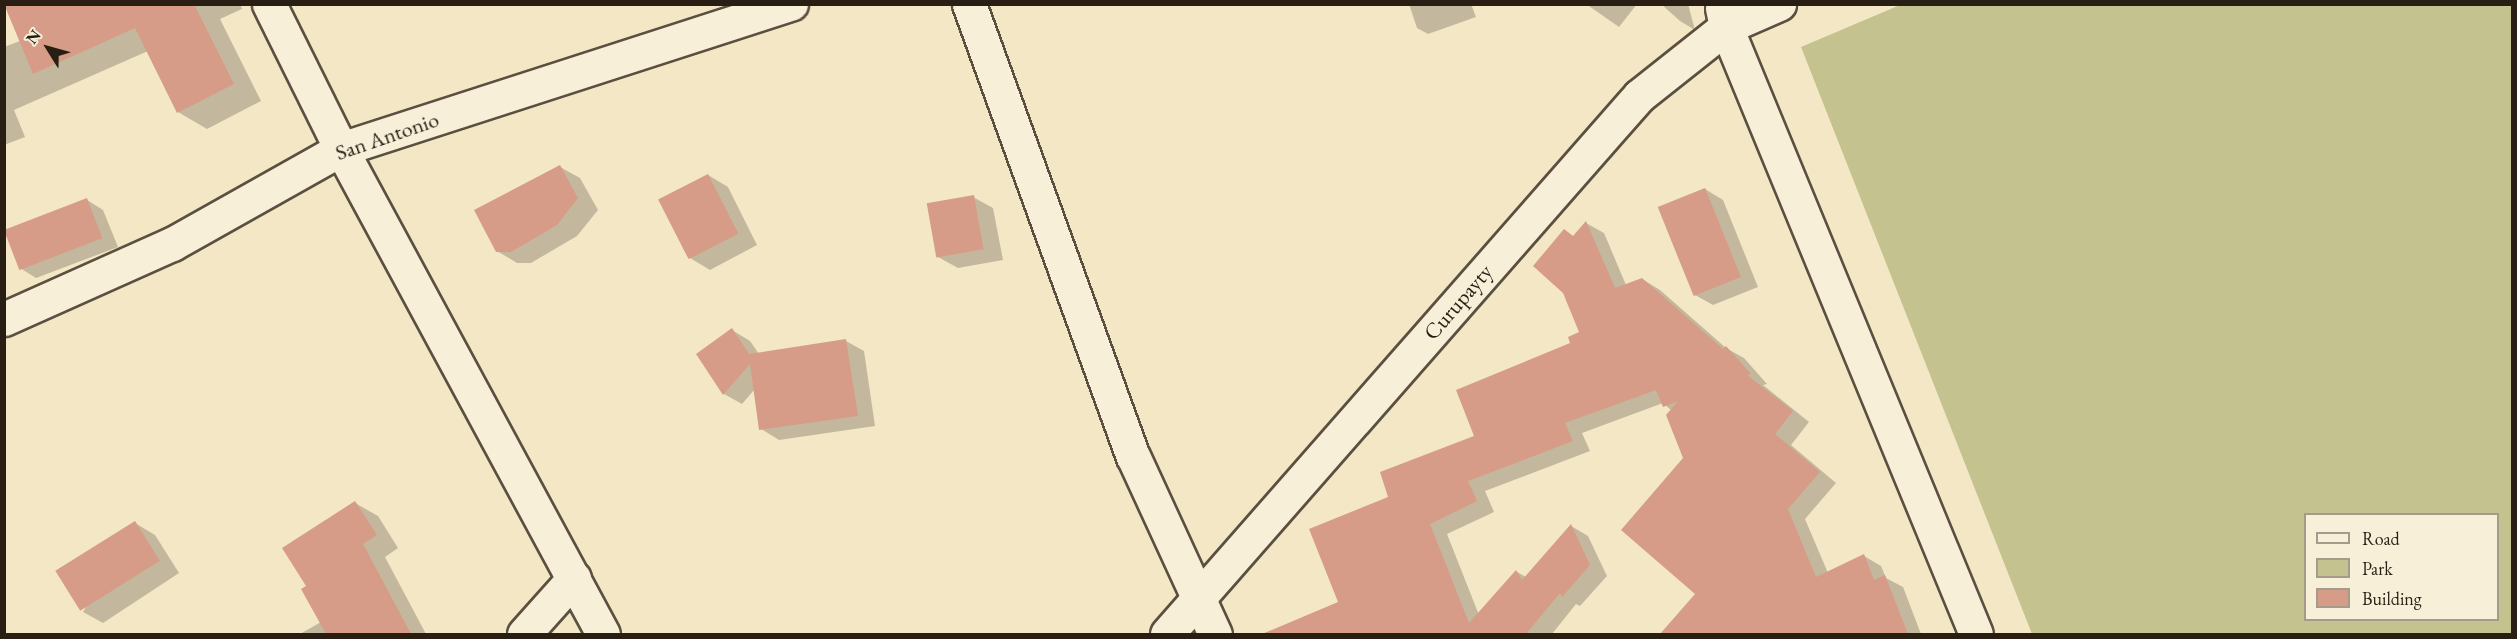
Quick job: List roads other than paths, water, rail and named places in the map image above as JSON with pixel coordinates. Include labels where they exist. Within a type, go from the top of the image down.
[{"type":"street","points":[[269,4],[341,149],[603,634]]},
{"type":"street","name":"San Antonio","points":[[4,320],[172,244],[341,149],[791,4]]},
{"type":"street","points":[[969,4],[1133,456],[1200,596],[1215,634]]},
{"type":"street","name":"Curupayty","points":[[1167,634],[1639,96],[1724,16],[1779,4]]},
{"type":"street","points":[[1724,16],[1976,634]]},
{"type":"street","points":[[524,634],[574,578]]}]
